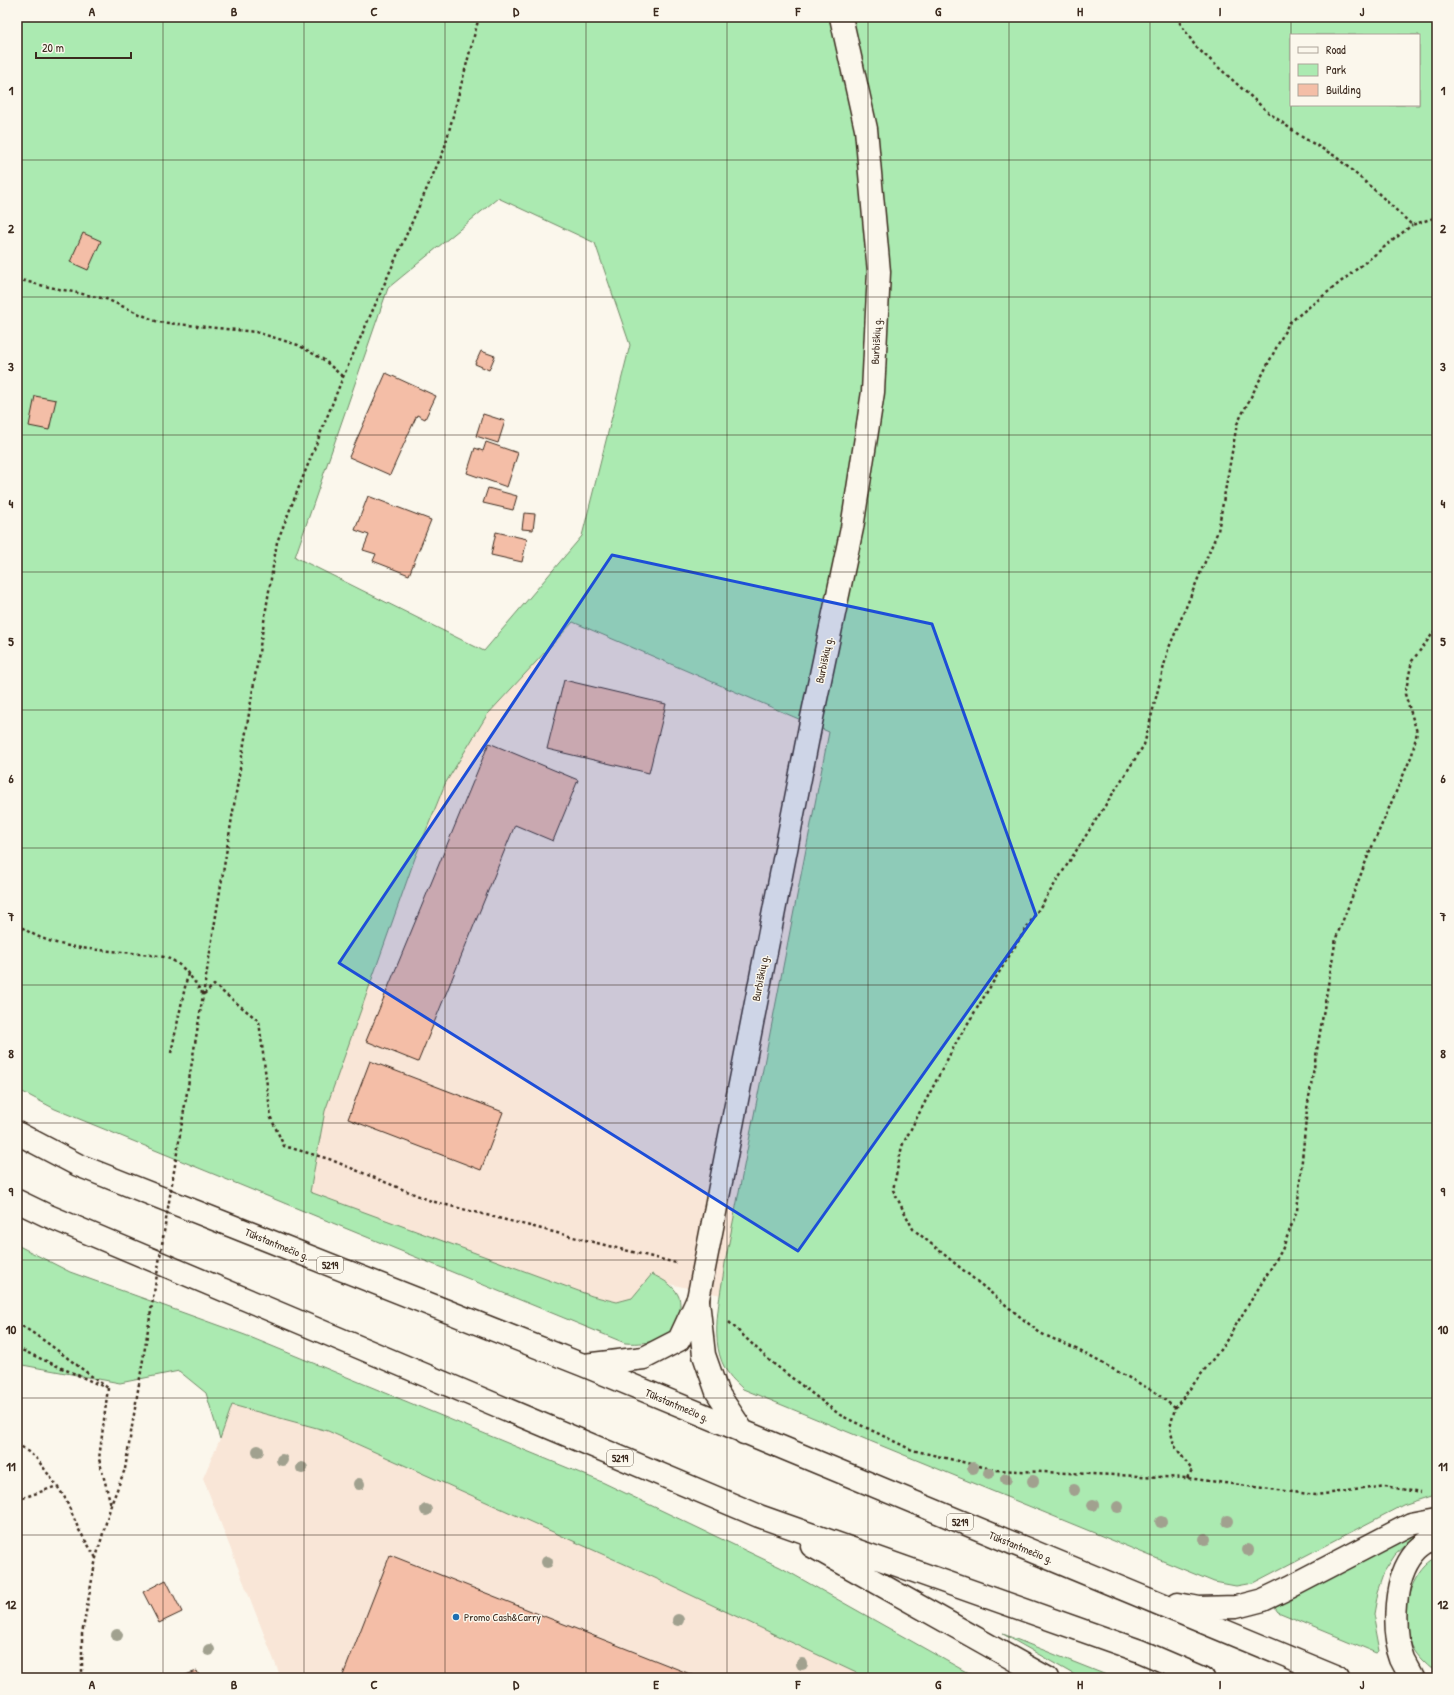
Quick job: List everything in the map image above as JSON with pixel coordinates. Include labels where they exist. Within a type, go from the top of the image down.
[{"type":"main road","name":"Burbiškių g.","points":[[698,1299],[807,742],[852,528],[873,392],[879,272],[866,128],[841,17]]},
{"type":"main road","name":"Tūkstantmečio g.","points":[[17,1133],[78,1165],[583,1365],[1338,1678]]},
{"type":"main road","name":"5219","points":[[17,1201],[46,1215],[759,1516],[1140,1651],[1203,1678]]},
{"type":"main road","points":[[583,1365],[644,1358],[679,1340],[698,1299]]},
{"type":"main road","points":[[698,1299],[704,1355],[717,1392],[744,1433]]},
{"type":"main road","points":[[759,1516],[1047,1678]]},
{"type":"main road","points":[[1150,1600],[1199,1608],[1236,1606],[1263,1600],[1412,1524],[1437,1519]]},
{"type":"main road","points":[[1413,1678],[1403,1658],[1397,1626],[1396,1604],[1402,1576],[1415,1552],[1437,1536]]},
{"type":"path","points":[[82,1678],[82,1634],[96,1558],[111,1505],[125,1469],[277,542],[343,377],[444,150],[479,17]]},
{"type":"path","points":[[1176,17],[1196,47],[1269,113],[1302,137],[1335,156],[1412,225]]},
{"type":"path","points":[[1175,1408],[1155,1392],[1078,1350],[1040,1333],[913,1229],[893,1190],[902,1146],[957,1041],[1021,936],[1144,745],[1168,650],[1218,531],[1237,424],[1289,323],[1412,225],[1437,217]]},
{"type":"path","points":[[17,279],[106,299],[158,322],[256,332],[298,344],[324,360],[343,377]]},
{"type":"path","points":[[1186,1478],[1192,1470],[1174,1445],[1170,1428],[1175,1408],[1223,1346],[1282,1250],[1297,1211],[1307,1109],[1336,938],[1368,856],[1412,755],[1417,732],[1405,694],[1412,661],[1437,628]]},
{"type":"path","points":[[17,924],[26,931],[55,944],[84,949],[121,951],[167,958],[188,972],[203,995]]},
{"type":"path","points":[[171,1054],[188,972]]},
{"type":"path","points":[[203,995],[214,985],[259,1021],[271,1118],[284,1146],[328,1159],[431,1201],[703,1270]]},
{"type":"path","points":[[698,1299],[731,1324],[770,1361],[840,1415],[912,1450],[996,1470],[1186,1478],[1316,1495],[1386,1486],[1427,1494]]},
{"type":"path","points":[[17,1323],[38,1335],[108,1388]]},
{"type":"path","points":[[17,1348],[108,1388]]},
{"type":"path","points":[[108,1388],[98,1459],[111,1505]]},
{"type":"path","points":[[17,1443],[37,1459],[57,1486],[65,1498],[79,1530],[96,1558]]},
{"type":"path","points":[[17,1500],[57,1486]]},
{"type":"highlighted area","points":[[612,555],[932,624],[1036,915],[798,1251],[339,963]]},
{"type":"shaded area","points":[[573,622],[830,732],[725,1263],[721,1295],[669,1284],[652,1274],[632,1298],[618,1302],[592,1296],[310,1193],[325,1111],[415,858],[445,784],[487,715]]},
{"type":"shaded area","points":[[232,1405],[328,1431],[640,1571],[867,1678],[281,1678],[203,1478],[220,1439]]},
{"type":"green space","points":[[17,17],[1437,17],[1437,1494],[1403,1505],[1253,1583],[1236,1586],[1214,1582],[743,1389],[735,1381],[728,1373],[718,1348],[717,1320],[725,1263],[829,732],[573,622],[487,715],[445,784],[415,858],[325,1111],[310,1192],[592,1296],[617,1302],[632,1298],[652,1274],[670,1285],[676,1291],[679,1298],[680,1318],[671,1333],[654,1341],[644,1343],[625,1343],[55,1109],[17,1089]],"holes":[[[498,198],[595,243],[630,345],[582,536],[484,651],[295,557],[388,288]]]},
{"type":"green space","points":[[17,1245],[70,1272],[245,1335],[602,1482],[780,1567],[977,1678],[867,1678],[640,1571],[328,1431],[232,1405],[220,1439],[206,1393],[179,1371],[120,1383],[17,1364]]},
{"type":"green space","points":[[1425,1528],[1395,1555],[1384,1572],[1377,1592],[1373,1614],[1380,1651],[1377,1653],[1278,1612],[1275,1608],[1285,1602]]},
{"type":"green space","points":[[1437,1558],[1437,1673],[1423,1661],[1414,1650],[1408,1635],[1406,1619],[1409,1599],[1417,1578],[1429,1563]]},
{"type":"green space","points":[[1003,1634],[1114,1678],[1080,1678]]},
{"type":"building","points":[[83,233],[101,241],[88,270],[70,262]]},
{"type":"building","points":[[481,351],[495,356],[489,370],[475,364]]},
{"type":"building","points":[[386,373],[436,396],[425,419],[417,415],[390,475],[349,457]]},
{"type":"building","points":[[35,396],[56,400],[49,430],[29,426]]},
{"type":"building","points":[[483,414],[505,421],[498,443],[476,436]]},
{"type":"building","points":[[486,442],[518,453],[507,487],[467,473],[475,448],[483,451]]},
{"type":"building","points":[[488,488],[517,496],[513,510],[483,503]]},
{"type":"building","points":[[368,496],[431,520],[409,575],[373,561],[376,554],[363,550],[369,535],[355,530]]},
{"type":"building","points":[[524,513],[535,514],[533,530],[522,529]]},
{"type":"building","points":[[496,532],[527,539],[522,562],[491,555]]},
{"type":"building","points":[[564,680],[666,704],[649,773],[547,749]]},
{"type":"building","points":[[489,743],[578,780],[553,841],[515,825],[418,1062],[366,1041]]},
{"type":"building","points":[[370,1061],[503,1112],[481,1170],[348,1119]]},
{"type":"building","name":"Promo Cash&Carry","points":[[390,1555],[700,1678],[342,1678]]},
{"type":"building","points":[[166,1580],[182,1612],[159,1623],[143,1592]]},
{"type":"building","points":[[197,1671],[200,1678],[177,1678]]},
{"type":"place","name":"Promo Cash&Carry","points":[[456,1617]]}]
